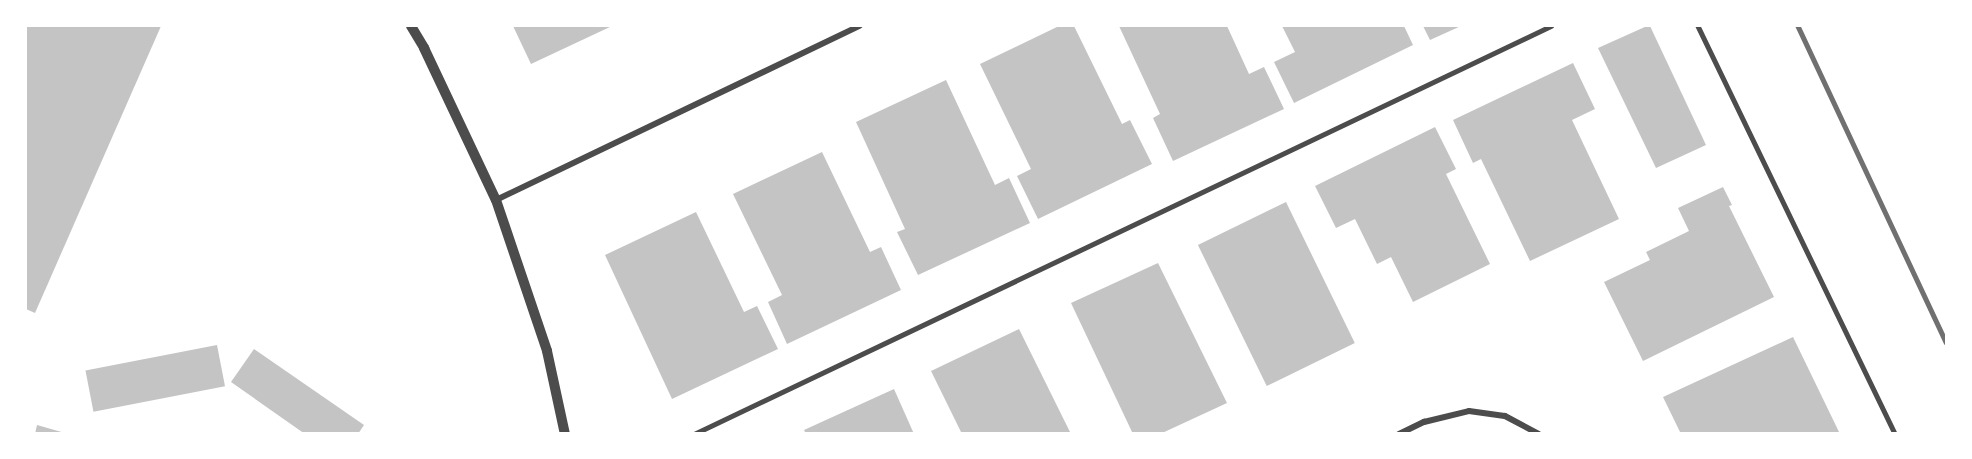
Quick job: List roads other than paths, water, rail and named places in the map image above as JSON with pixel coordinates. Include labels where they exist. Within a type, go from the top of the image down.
[{"type":"street","points":[[411,26],[424,48],[496,201],[547,351],[565,434]]},
{"type":"street","points":[[496,201],[858,26]]},
{"type":"street","points":[[1400,434],[1424,422],[1468,411],[1505,416],[1539,434]]},
{"type":"lane","points":[[694,434],[1551,26]]},
{"type":"lane","points":[[1698,26],[1894,434]]},
{"type":"railway","points":[[1798,26],[1946,342]]}]
